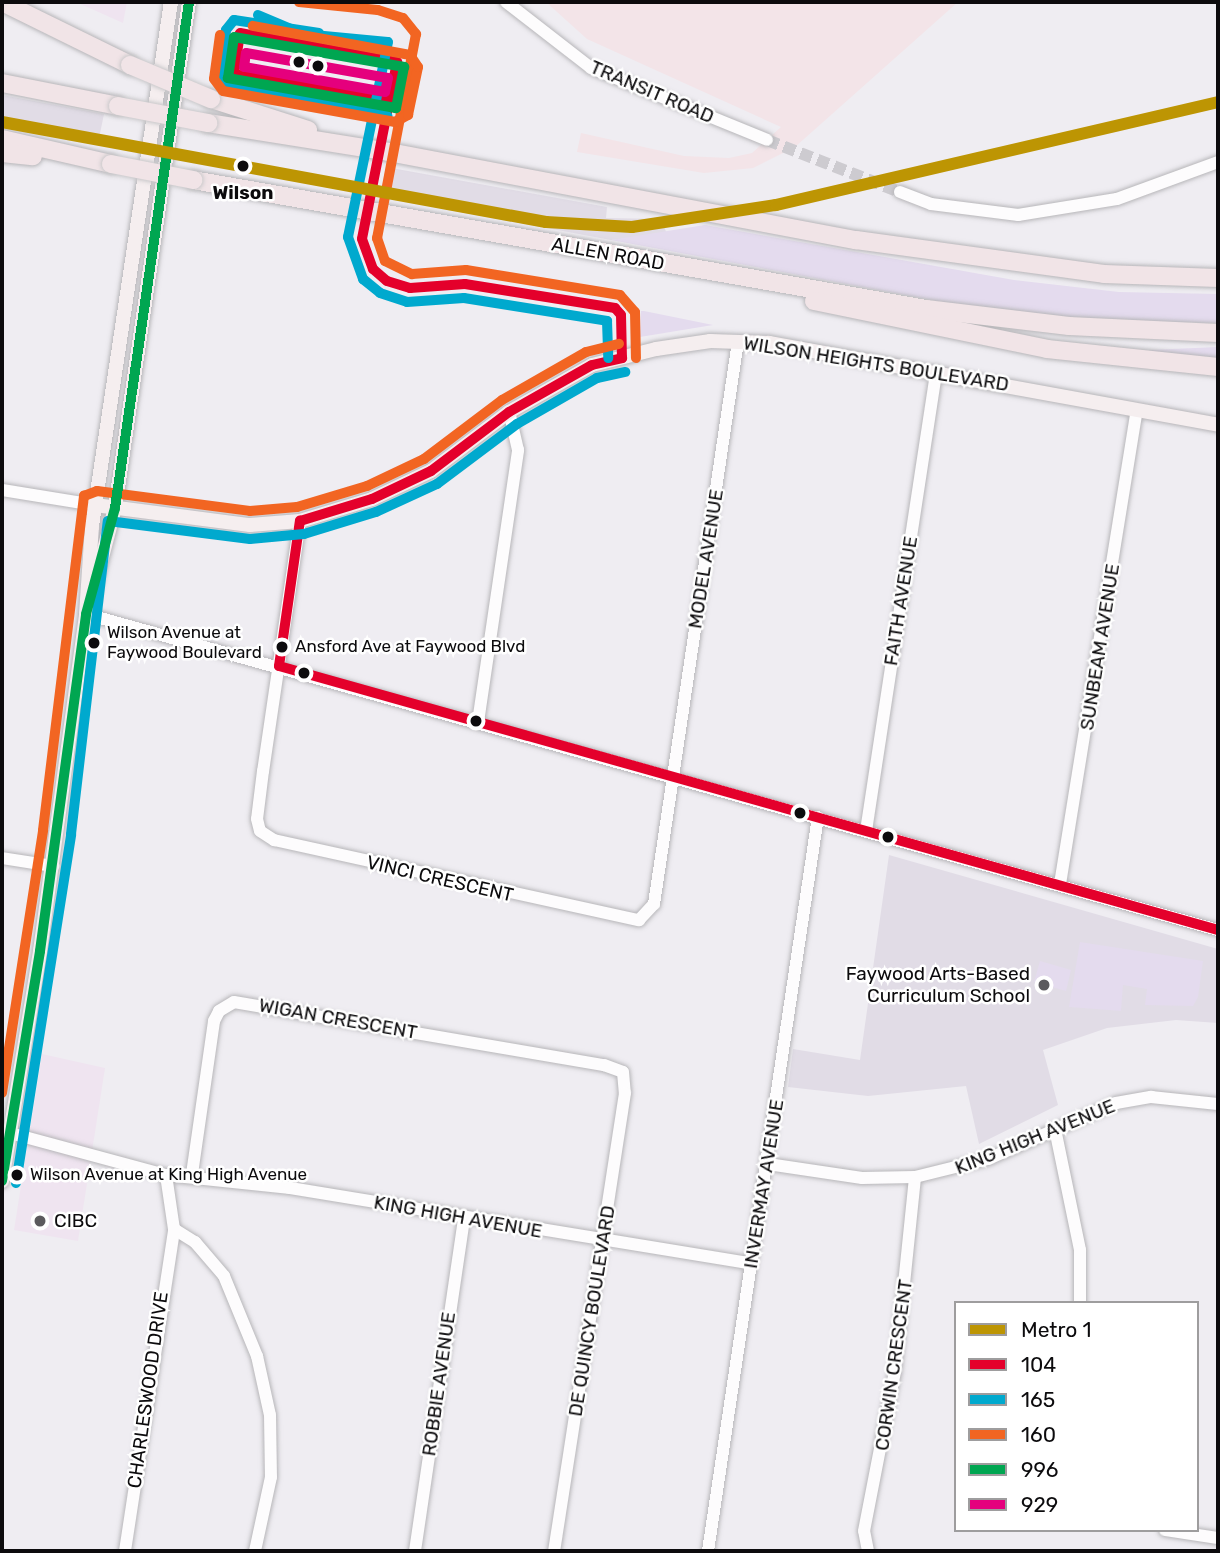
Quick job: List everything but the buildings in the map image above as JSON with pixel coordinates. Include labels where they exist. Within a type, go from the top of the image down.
[{"type":"highway","points":[[2,2],[130,65],[211,99],[389,152]]},
{"type":"highway","points":[[2,73],[73,96]]},
{"type":"highway","points":[[2,83],[208,123],[389,152],[856,240],[1104,274],[1218,278]]},
{"type":"highway","name":"ALLEN ROAD","points":[[2,139],[193,180],[926,309],[1069,326],[1218,333]]},
{"type":"highway","points":[[2,153],[111,164]]},
{"type":"highway","points":[[689,268],[881,317],[1022,344],[1218,367]]},
{"type":"main road","points":[[2,1181],[53,866],[86,614],[95,505],[171,2]]},
{"type":"main road","points":[[86,614],[115,508],[189,2]]},
{"type":"main road","name":"WILSON HEIGHTS BOULEVARD","points":[[95,505],[250,525],[300,521],[372,499],[431,471],[509,412],[592,365],[656,349],[738,341],[936,371],[1218,425]]},
{"type":"street","name":"TRANSIT ROAD","points":[[510,3],[570,55],[591,68],[767,140]]},
{"type":"street","points":[[900,192],[931,204],[1018,215],[1116,199],[1218,162]]},
{"type":"street","name":"MODEL AVENUE","points":[[673,776],[738,341]]},
{"type":"street","name":"FAITH AVENUE","points":[[866,831],[936,371]]},
{"type":"street","name":"SUNBEAM AVENUE","points":[[1060,884],[1137,410]]},
{"type":"street","points":[[478,722],[518,450],[509,412]]},
{"type":"street","points":[[2,490],[95,505]]},
{"type":"street","points":[[279,666],[300,521]]},
{"type":"street","points":[[86,614],[1218,930]]},
{"type":"street","name":"VINCI CRESCENT","points":[[279,666],[257,819],[260,831],[274,840],[639,920],[654,904],[673,776]]},
{"type":"street","name":"INVERMAY AVENUE","points":[[708,1551],[818,817]]},
{"type":"street","points":[[2,858],[53,866]]},
{"type":"street","name":"WIGAN CRESCENT","points":[[191,1174],[214,1021],[219,1011],[234,1002],[604,1065],[622,1072]]},
{"type":"street","name":"DE QUINCY BOULEVARD","points":[[554,1551],[625,1093],[622,1072]]},
{"type":"street","name":"KING HIGH AVENUE","points":[[768,1164],[862,1178],[915,1177],[988,1159],[1128,1100],[1151,1097],[1218,1104]]},
{"type":"street","points":[[1055,1129],[1080,1250],[1080,1301]]},
{"type":"street","name":"KING HIGH AVENUE","points":[[10,1133],[166,1175],[191,1174],[750,1263]]},
{"type":"street","name":"CHARLESWOOD DRIVE","points":[[125,1551],[174,1229],[166,1175]]},
{"type":"street","name":"CORWIN CRESCENT","points":[[868,1551],[864,1531],[895,1371],[915,1177]]},
{"type":"street","name":"ROBBIE AVENUE","points":[[415,1551],[464,1218]]},
{"type":"street","points":[[174,1229],[195,1242],[224,1276],[257,1356],[270,1415],[271,1477],[255,1551]]},
{"type":"street","points":[[1178,1532],[1218,1538]]},
{"type":"shaded area","points":[[76,2],[127,2],[123,23]]},
{"type":"shaded area","points":[[546,2],[958,2],[795,147],[753,168],[704,173],[577,152],[581,133],[684,156],[729,158],[752,153],[781,127],[587,39]]},
{"type":"shaded area","points":[[2,95],[104,114],[98,143],[2,127]]},
{"type":"shaded area","points":[[386,167],[607,207],[606,218],[661,219],[667,234],[611,240],[380,197]]},
{"type":"shaded area","points":[[705,225],[1014,280],[1119,292],[1218,294],[1218,323],[1096,321],[959,305],[611,240]]},
{"type":"shaded area","points":[[641,311],[644,311],[713,325],[640,337]]},
{"type":"shaded area","points":[[1218,347],[1218,360],[1151,356],[1149,350]]},
{"type":"shaded area","name":"Faywood Arts-Based Curriculum School","points":[[889,855],[1218,949],[1218,1023],[1176,1020],[1107,1028],[1043,1050],[1058,1105],[979,1144],[966,1086],[868,1096],[788,1087],[793,1049],[860,1060]]},
{"type":"shaded area","points":[[1080,942],[1203,961],[1198,997],[1193,1006],[1145,1005],[1147,989],[1123,985],[1121,1011],[1069,1007]]},
{"type":"shaded area","points":[[1040,961],[1071,970],[1066,991],[1034,982]]},
{"type":"shaded area","points":[[42,1054],[105,1068],[78,1241],[14,1230]]},
{"type":"tunnel","points":[[767,140],[900,192]]},
{"type":"metro line","name":"1","points":[[2,122],[546,222],[632,227],[776,205],[1218,102]]},
{"type":"transit line","name":"996","points":[[2,1181],[40,951],[86,614],[115,508],[189,2]]},
{"type":"transit line","name":"160","points":[[299,2],[378,10],[403,18],[416,34],[377,238],[385,261],[412,274],[466,270],[620,295],[635,312],[636,358]]},
{"type":"transit line","name":"165","points":[[258,15],[303,34],[388,42],[348,237],[363,279],[380,293],[407,302],[464,298],[607,321],[608,358]]},
{"type":"transit line","name":"165","points":[[319,33],[234,20],[226,30],[221,80],[232,88],[387,116]]},
{"type":"transit line","name":"160","points":[[220,35],[214,79],[223,91],[395,122],[408,115],[418,67],[410,55],[253,26]]},
{"type":"transit line","name":"104","points":[[389,102],[234,74],[240,33],[397,62]]},
{"type":"transit line","name":"996","points":[[234,37],[404,67],[396,108],[228,78],[234,37]]},
{"type":"transit line","name":"929","points":[[246,53],[388,78],[385,92],[244,67],[246,53]]},
{"type":"transit line","name":"104","points":[[397,62],[362,239],[373,269],[387,281],[410,288],[465,284],[615,308],[621,315],[622,358]]},
{"type":"transit line","name":"160","points":[[2,1093],[43,830],[84,496],[97,491],[250,511],[297,507],[367,486],[424,459],[502,400],[586,352],[619,344]]},
{"type":"transit line","name":"104","points":[[300,521],[372,499],[431,471],[509,412],[592,365],[622,358]]},
{"type":"transit line","name":"165","points":[[16,1183],[71,834],[108,521],[250,539],[304,534],[376,512],[437,484],[517,424],[597,378],[625,372]]},
{"type":"transit line","name":"104","points":[[279,666],[300,521]]},
{"type":"transit line","name":"104","points":[[279,666],[1218,930]]},
{"type":"place","name":"Wilson","points":[[243,166]]},
{"type":"place","name":"Wilson Avenue at Faywood Boulevard","points":[[94,643]]},
{"type":"place","name":"Ansford Ave at Faywood Blvd","points":[[282,647]]},
{"type":"place","name":"Faywood Arts-Based Curriculum School","points":[[1044,985]]},
{"type":"place","name":"Wilson Avenue at King High Avenue","points":[[17,1175]]},
{"type":"place","name":"CIBC","points":[[40,1221]]}]
